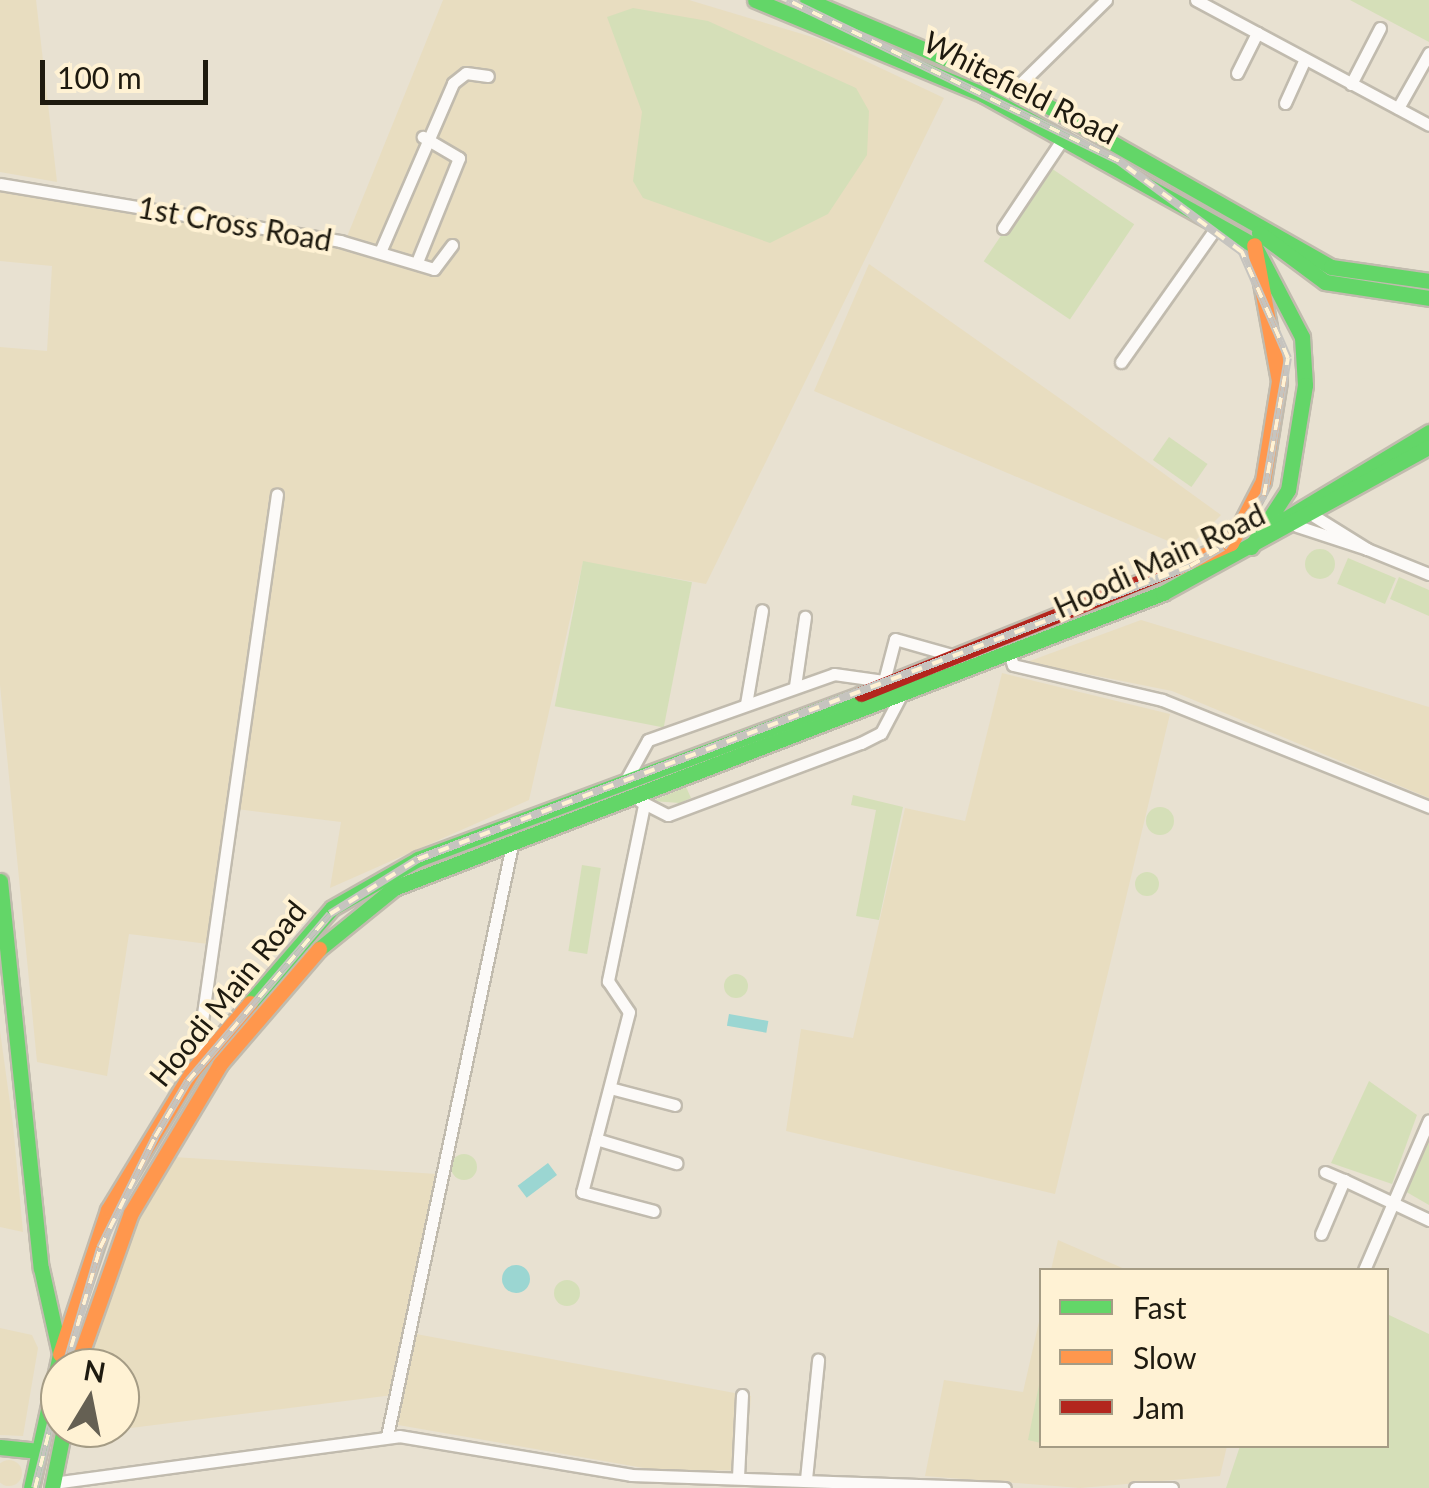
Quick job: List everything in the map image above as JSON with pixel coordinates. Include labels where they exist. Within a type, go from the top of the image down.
[{"type":"main road","name":"Whitefield Road","points":[[755,0],[904,58],[1064,137],[1254,244]]},
{"type":"main road","name":"Whitefield Road","points":[[807,0],[1016,88],[1250,221],[1360,276],[1429,280]]},
{"type":"main road","name":"Whitefield Road","points":[[1250,221],[1268,248],[1325,282],[1429,298]]},
{"type":"main road","points":[[1254,244],[1302,337],[1305,386],[1288,490],[1263,538]]},
{"type":"main road","name":"Hoodi Main Road","points":[[62,1348],[108,1210],[205,1056],[346,898],[390,870],[627,778],[884,681],[1149,591],[1230,543],[1262,481],[1280,381],[1254,244]]},
{"type":"main road","name":"Hoodi Main Road","points":[[81,1348],[90,1312],[156,1167],[220,1064],[305,960],[394,888],[513,840],[638,800],[1010,656],[1248,550],[1426,442]]},
{"type":"main road","name":"Hoodi Main Road","points":[[1263,538],[1314,516],[1426,442]]},
{"type":"main road","points":[[0,881],[46,1288],[59,1348]]},
{"type":"main road","name":"Hoodi Main Road","points":[[32,1488],[40,1446]]},
{"type":"main road","points":[[0,1447],[39,1451]]},
{"type":"main road","points":[[53,1486],[60,1448]]},
{"type":"street","points":[[1016,88],[1106,0]]},
{"type":"street","points":[[1196,0],[1429,125]]},
{"type":"street","points":[[1351,84],[1380,28]]},
{"type":"street","points":[[1237,74],[1258,33]]},
{"type":"street","points":[[1398,108],[1429,52]]},
{"type":"street","points":[[1285,102],[1305,59]]},
{"type":"street","points":[[380,252],[423,138],[452,84],[466,74],[488,76]]},
{"type":"street","points":[[1003,228],[1064,137]]},
{"type":"street","points":[[423,138],[459,158],[417,262],[442,268],[452,246]]},
{"type":"street","name":"1st Cross Road","points":[[0,184],[380,252],[417,262]]},
{"type":"street","points":[[1122,362],[1218,225]]},
{"type":"street","points":[[205,1056],[200,1035],[277,494]]},
{"type":"street","points":[[1314,516],[1367,548]]},
{"type":"street","points":[[1297,526],[1367,548],[1429,574]]},
{"type":"street","points":[[746,704],[762,610]]},
{"type":"street","points":[[795,686],[805,617]]},
{"type":"street","points":[[884,681],[895,639],[954,656]]},
{"type":"street","points":[[1010,656],[1013,665],[1162,700],[1429,807]]},
{"type":"street","name":"Hoodi Main Road","points":[[627,778],[648,740],[795,686],[850,672],[884,681]]},
{"type":"street","name":"Hoodi Main Road","points":[[638,800],[668,815],[861,743],[881,733],[900,697]]},
{"type":"street","points":[[638,800],[608,981],[629,1012],[582,1192],[654,1211]]},
{"type":"street","points":[[387,1436],[513,840]]},
{"type":"street","points":[[610,1088],[675,1105]]},
{"type":"street","points":[[1365,1268],[1429,1120]]},
{"type":"street","points":[[596,1139],[676,1163]]},
{"type":"street","points":[[1325,1172],[1429,1220]]},
{"type":"street","points":[[1321,1234],[1344,1180]]},
{"type":"street","points":[[806,1479],[818,1360]]},
{"type":"street","points":[[738,1477],[742,1396]]},
{"type":"street","points":[[53,1486],[387,1436],[632,1475],[1004,1488]]},
{"type":"street","points":[[1135,1488],[1172,1488]]},
{"type":"shaded area","points":[[0,0],[36,0],[57,182],[0,172]]},
{"type":"shaded area","points":[[443,0],[689,0],[819,39],[944,98],[706,584],[583,562],[529,800],[330,888],[341,822],[229,808],[208,944],[129,934],[107,1076],[37,1062],[0,685],[0,347],[47,351],[52,266],[0,261],[0,191],[342,249]]},
{"type":"shaded area","points":[[869,264],[1221,515],[1187,549],[814,391]]},
{"type":"shaded area","points":[[1141,620],[1429,707],[1429,798],[1172,691],[1027,662]]},
{"type":"shaded area","points":[[1002,673],[1170,714],[1055,1194],[786,1131],[801,1029],[853,1038],[905,808],[965,821]]},
{"type":"shaded area","points":[[0,1031],[13,1125],[23,1232],[0,1227]]},
{"type":"shaded area","points":[[174,1157],[437,1174],[393,1395],[140,1427],[140,1348],[95,1348],[133,1231]]},
{"type":"shaded area","points":[[1058,1240],[1122,1268],[1051,1268]]},
{"type":"shaded area","points":[[1039,1322],[1039,1448],[1227,1448],[1220,1476],[1080,1488],[925,1476],[944,1380],[1023,1392]]},
{"type":"shaded area","points":[[0,1328],[32,1335],[38,1348],[23,1436],[0,1435]]},
{"type":"shaded area","points":[[416,1334],[751,1396],[745,1470],[661,1471],[398,1425]]},
{"type":"shaded area","points":[[4,1461],[14,1461],[21,1468],[21,1478],[14,1485],[-1,1481],[-1,1465]]},
{"type":"green space","points":[[1350,0],[1429,0],[1429,42]]},
{"type":"green space","points":[[633,8],[708,21],[856,88],[869,111],[867,155],[828,214],[770,243],[643,198],[633,181],[642,112],[607,17]]},
{"type":"green space","points":[[1048,166],[1134,224],[1070,319],[984,261]]},
{"type":"green space","points":[[1169,437],[1208,464],[1191,487],[1153,460]]},
{"type":"green space","points":[[1320,549],[1334,558],[1335,564],[1326,578],[1320,579],[1306,570],[1305,564],[1314,550]]},
{"type":"green space","points":[[1348,558],[1396,578],[1385,604],[1337,584]]},
{"type":"green space","points":[[583,561],[692,582],[664,727],[555,706]]},
{"type":"green space","points":[[1399,577],[1429,590],[1429,616],[1390,599]]},
{"type":"green space","points":[[686,787],[691,798],[680,803],[652,801]]},
{"type":"green space","points":[[853,795],[903,807],[879,920],[856,916],[876,810],[851,805]]},
{"type":"green space","points":[[1160,807],[1170,811],[1174,821],[1170,831],[1160,835],[1150,831],[1146,821],[1150,811]]},
{"type":"green space","points":[[582,865],[601,868],[587,954],[568,951]]},
{"type":"green space","points":[[1147,872],[1156,875],[1156,893],[1147,896],[1138,893],[1135,884],[1138,875]]},
{"type":"green space","points":[[736,974],[745,977],[745,995],[736,998],[727,995],[724,986],[727,977]]},
{"type":"green space","points":[[1369,1081],[1417,1115],[1392,1184],[1331,1163]]},
{"type":"green space","points":[[1429,1136],[1429,1205],[1403,1190]]},
{"type":"green space","points":[[464,1154],[473,1158],[477,1167],[473,1176],[464,1180],[455,1176],[451,1167],[455,1158]]},
{"type":"green space","points":[[567,1280],[576,1284],[580,1293],[576,1302],[567,1306],[558,1302],[554,1293],[558,1284]]},
{"type":"green space","points":[[1389,1315],[1429,1334],[1429,1488],[1226,1488],[1239,1448],[1389,1448]]},
{"type":"green space","points":[[1039,1385],[1039,1443],[1028,1440]]},
{"type":"water","points":[[729,1014],[768,1021],[766,1033],[727,1026]]},
{"type":"water","points":[[548,1163],[557,1175],[527,1198],[518,1186]]},
{"type":"water","points":[[516,1265],[526,1269],[530,1279],[526,1289],[516,1293],[506,1289],[502,1279],[506,1269]]},
{"type":"railway","points":[[71,1348],[100,1248],[155,1137],[188,1081],[330,914],[418,859],[1190,566],[1223,547],[1264,495],[1288,358],[1242,252],[1119,161],[787,0]]},
{"type":"railway","points":[[35,1488],[45,1448]]},
{"type":"traffic: fast","points":[[755,0],[984,95],[1254,245],[1302,337],[1305,385],[1288,490],[1251,547]]},
{"type":"traffic: fast","points":[[807,0],[1016,88],[1331,267],[1429,281]]},
{"type":"traffic: fast","points":[[1259,233],[1325,282],[1429,298]]},
{"type":"traffic: fast","points":[[1270,528],[1429,432]]},
{"type":"traffic: fast","points":[[319,949],[394,888],[1163,593],[1429,447]]},
{"type":"traffic: fast","points":[[250,1003],[332,908],[418,859],[861,694]]},
{"type":"traffic: fast","points":[[0,881],[41,1268],[60,1354],[31,1488]]},
{"type":"traffic: fast","points":[[0,1447],[39,1451]]},
{"type":"traffic: fast","points":[[52,1488],[60,1448]]},
{"type":"traffic: slow","points":[[1175,568],[1231,543],[1263,481],[1279,381],[1254,245]]},
{"type":"traffic: slow","points":[[83,1348],[131,1213],[220,1064],[319,949]]},
{"type":"traffic: slow","points":[[62,1348],[108,1210],[193,1070],[250,1003]]},
{"type":"traffic: jam","points":[[861,694],[1175,568]]}]
